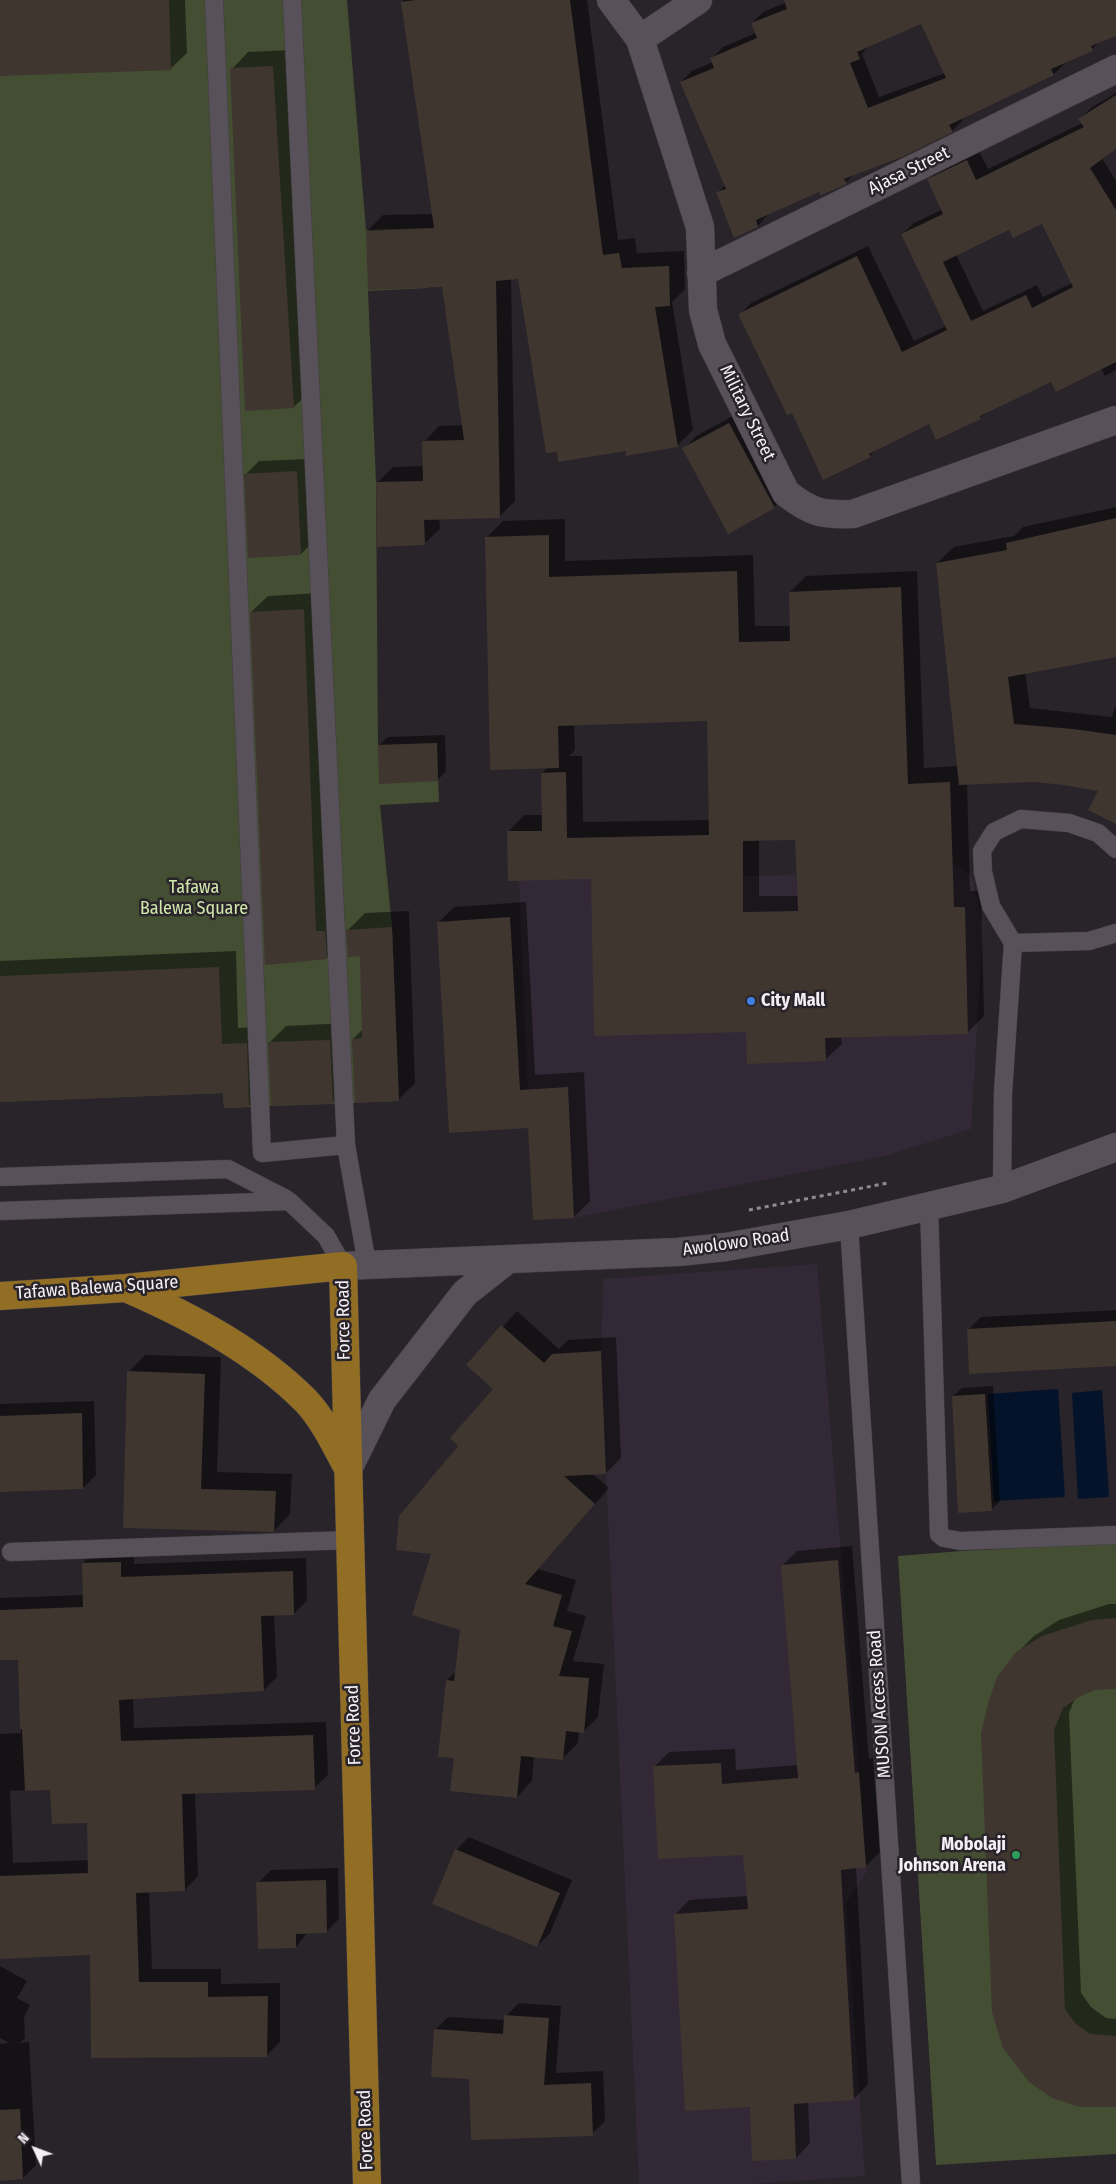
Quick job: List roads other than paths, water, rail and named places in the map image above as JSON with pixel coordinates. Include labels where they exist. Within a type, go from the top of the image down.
[{"type":"main road","name":"Tafawa Balewa Square","points":[[0,1296],[126,1288],[355,1265]]},
{"type":"main road","name":"Force Road","points":[[355,1265],[348,1469],[367,2184]]},
{"type":"main road","points":[[126,1288],[176,1310],[252,1356],[306,1402],[331,1436],[348,1469]]},
{"type":"street","name":"Military Street","points":[[611,0],[640,39],[700,227],[703,310],[712,344],[786,493],[804,507],[826,515],[853,514],[1116,420]]},
{"type":"street","points":[[640,39],[698,0]]},
{"type":"street","name":"Ajasa Street","points":[[702,273],[1116,68]]},
{"type":"street","name":"Awolowo Road","points":[[355,1265],[687,1252],[726,1247],[849,1225],[1002,1188],[1116,1147]]},
{"type":"street","points":[[348,1469],[382,1400],[466,1293],[507,1260]]},
{"type":"lane","points":[[214,0],[262,1153],[346,1146]]},
{"type":"lane","points":[[292,0],[346,1146],[355,1265]]},
{"type":"lane","points":[[1002,1188],[1002,1093],[1013,943],[991,906],[982,851],[994,832],[1021,819],[1070,823],[1098,833],[1116,849]]},
{"type":"lane","points":[[1013,943],[1088,941],[1116,933]]},
{"type":"lane","points":[[0,1177],[228,1170],[288,1201],[355,1265]]},
{"type":"lane","points":[[0,1211],[288,1201]]},
{"type":"lane","points":[[929,1205],[939,1534],[944,1538],[960,1541],[1116,1535]]},
{"type":"lane","name":"MUSON Access Road","points":[[849,1225],[911,2184]]},
{"type":"lane","points":[[11,1552],[349,1540]]},
{"type":"water","points":[[1058,1389],[1065,1497],[994,1501],[988,1394]]},
{"type":"water","points":[[1102,1390],[1109,1497],[1078,1499],[1072,1393]]},
{"type":"place","name":"City Mall","points":[[751,1001]]},
{"type":"place","name":"Mobolaji Johnson Arena","points":[[1016,1855]]}]
